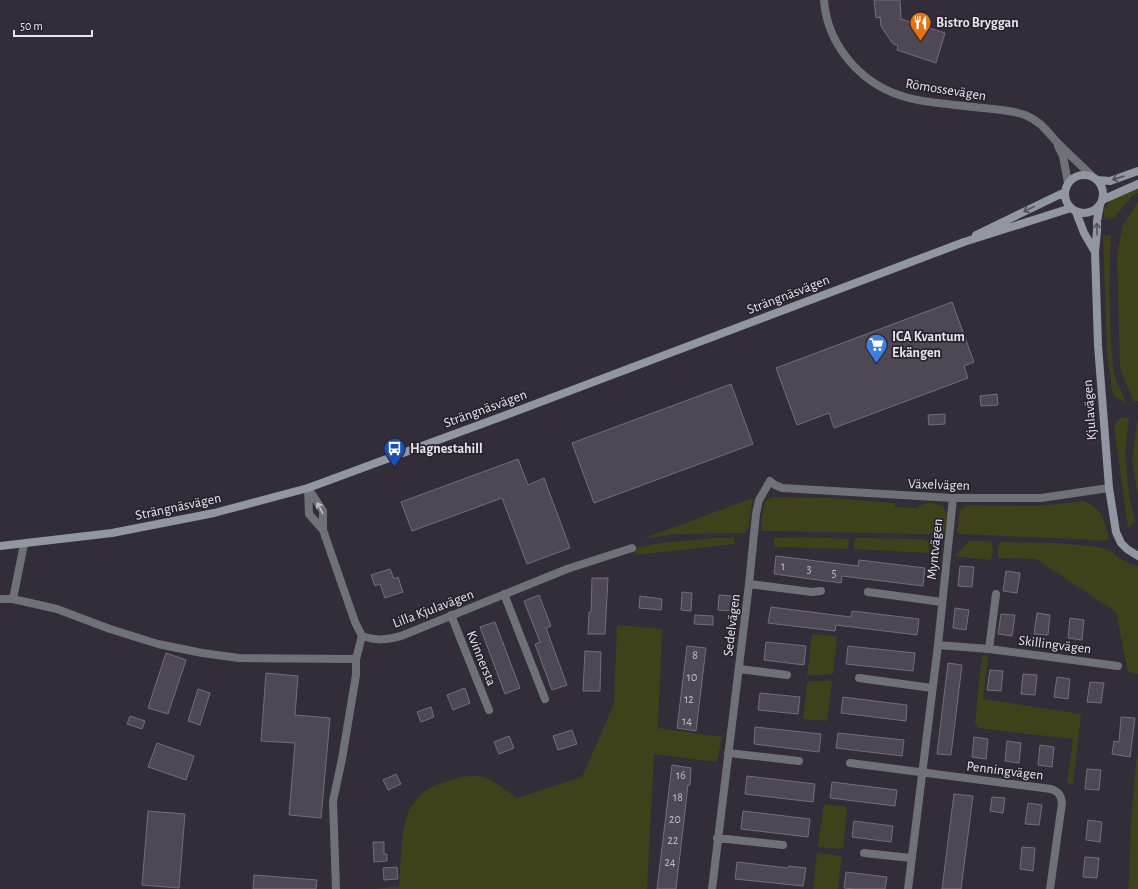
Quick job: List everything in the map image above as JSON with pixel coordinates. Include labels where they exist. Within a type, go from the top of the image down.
[{"type":"main road","points":[[1095,178],[1103,190],[1101,202],[1096,209],[1086,213],[1074,210],[1067,204],[1065,192],[1068,183],[1076,176],[1087,175],[1095,178],[1110,180],[1138,171]]},
{"type":"main road","points":[[1101,202],[1138,184]]},
{"type":"main road","name":"Strängnäsvägen","points":[[964,242],[986,229],[1065,192]]},
{"type":"main road","name":"Kjulavägen","points":[[1101,202],[1097,221],[1095,252],[1098,345],[1109,488],[1116,532],[1121,543],[1138,556]]},
{"type":"main road","name":"Kjulavägen","points":[[1074,210],[1084,234],[1095,252]]},
{"type":"main road","name":"Strängnäsvägen","points":[[0,546],[112,533],[214,513],[308,488],[964,242],[1074,210]]},
{"type":"street","name":"Römossevägen","points":[[824,0],[827,20],[838,47],[857,70],[866,78],[899,95],[923,101],[1024,114],[1043,126],[1055,140],[1095,178]]},
{"type":"street","points":[[1055,140],[1063,156],[1068,183]]},
{"type":"street","name":"Växelvägen","points":[[749,584],[759,500],[770,480],[775,485],[782,488],[953,498],[1041,498],[1109,488]]},
{"type":"street","points":[[308,488],[309,514],[323,530]]},
{"type":"street","points":[[308,488],[323,511],[323,530],[355,622],[362,636],[356,659],[356,675],[348,726],[333,800],[336,889]]},
{"type":"street","name":"Myntvägen","points":[[908,889],[938,645],[953,498]]},
{"type":"street","points":[[13,599],[24,544]]},
{"type":"street","name":"Lilla Kjulavägen","points":[[362,636],[377,640],[401,636],[567,569],[632,548]]},
{"type":"street","name":"Sedelvägen","points":[[712,889],[749,584],[812,592],[821,591]]},
{"type":"street","name":"Myntvägen","points":[[868,592],[942,602]]},
{"type":"street","points":[[504,594],[545,699]]},
{"type":"street","points":[[989,649],[996,594]]},
{"type":"street","points":[[2,599],[13,599],[57,609],[110,629],[158,644],[196,652],[238,658],[356,659]]},
{"type":"street","name":"Kvinnersta","points":[[451,615],[489,710]]},
{"type":"street","name":"Skillingvägen","points":[[938,645],[989,649],[1118,666]]},
{"type":"street","name":"Sedelvägen","points":[[739,669],[787,675]]},
{"type":"street","points":[[860,678],[932,688]]},
{"type":"street","points":[[728,753],[799,762]]},
{"type":"street","points":[[850,763],[922,773]]},
{"type":"street","name":"Penningvägen","points":[[922,773],[1052,789],[1058,792],[1062,803],[1050,889]]},
{"type":"street","points":[[717,838],[782,845]]},
{"type":"street","points":[[864,853],[911,858]]},
{"type":"green space","points":[[1138,187],[1138,193],[1133,195],[1114,218],[1104,219],[1104,209],[1112,198]]},
{"type":"green space","points":[[1138,202],[1138,401],[1134,402],[1120,369],[1117,254],[1123,225]]},
{"type":"green space","points":[[1111,235],[1110,327],[1112,358],[1116,379],[1126,402],[1115,397],[1112,391],[1107,351],[1103,236]]},
{"type":"green space","points":[[1129,417],[1125,453],[1129,495],[1135,522],[1128,528],[1114,426],[1120,418]]},
{"type":"green space","points":[[1138,417],[1138,497],[1132,459]]},
{"type":"green space","points":[[773,497],[830,498],[895,503],[895,507],[918,508],[918,506],[930,502],[943,506],[947,515],[944,533],[762,531],[761,523],[765,501]]},
{"type":"green space","points":[[753,498],[748,529],[744,533],[678,534],[642,539]]},
{"type":"green space","points":[[1085,501],[1100,512],[1109,539],[1105,541],[959,534],[957,531],[960,510],[969,505],[1037,506]]},
{"type":"green space","points":[[804,537],[849,539],[848,549],[774,547],[774,538]]},
{"type":"green space","points":[[716,538],[734,538],[735,544],[636,555],[635,548],[660,543]]},
{"type":"green space","points":[[857,538],[919,539],[929,541],[929,553],[854,549],[854,541]]},
{"type":"green space","points":[[969,541],[992,542],[993,550],[991,560],[954,556]]},
{"type":"green space","points":[[1001,542],[1056,543],[1099,547],[1109,550],[1127,562],[1138,566],[1138,674],[1128,672],[1116,612],[1036,559],[998,558],[998,547]]},
{"type":"green space","points":[[617,625],[662,629],[658,728],[722,737],[717,762],[654,754],[647,889],[374,889],[399,886],[402,837],[406,818],[410,809],[425,791],[453,779],[477,776],[491,780],[517,798],[582,777],[614,704]]},
{"type":"green space","points":[[812,634],[837,636],[833,674],[807,676]]},
{"type":"green space","points":[[982,655],[988,656],[983,699],[1081,714],[1073,784],[1067,783],[1073,739],[978,728],[975,723]]},
{"type":"green space","points":[[809,681],[832,681],[827,721],[803,719],[807,683]]},
{"type":"green space","points":[[1138,751],[1138,889],[1128,889],[1132,800]]},
{"type":"green space","points":[[824,804],[847,807],[843,849],[818,847]]},
{"type":"green space","points":[[817,853],[842,856],[838,889],[813,889]]},
{"type":"building","points":[[874,0],[900,0],[901,19],[945,33],[936,63],[897,50],[898,45],[893,44],[881,26],[880,17],[876,18]]},
{"type":"building","name":"ICA Kvantum Ekängen","points":[[952,302],[974,362],[964,366],[968,378],[834,428],[829,413],[797,425],[776,368]]},
{"type":"building","points":[[731,384],[753,444],[594,503],[572,443]]},
{"type":"building","points":[[997,394],[998,405],[981,406],[980,396]]},
{"type":"building","points":[[945,414],[945,424],[929,425],[928,415]]},
{"type":"building","points":[[518,459],[528,485],[544,478],[570,548],[527,564],[502,498],[412,531],[401,502]]},
{"type":"building","points":[[776,556],[858,566],[859,560],[925,568],[923,586],[842,576],[841,583],[774,574]]},
{"type":"building","points":[[960,566],[974,567],[972,587],[958,586]]},
{"type":"building","points":[[390,569],[394,579],[398,577],[403,592],[385,598],[380,584],[375,586],[371,575]]},
{"type":"building","points":[[1006,571],[1020,573],[1017,593],[1003,591]]},
{"type":"building","points":[[592,578],[608,578],[605,634],[588,634],[589,612],[591,612]]},
{"type":"building","points":[[682,592],[692,593],[691,611],[681,610]]},
{"type":"building","points":[[539,595],[551,626],[546,628],[567,685],[552,690],[535,644],[540,642],[524,601]]},
{"type":"building","points":[[719,595],[732,596],[732,611],[718,610]]},
{"type":"building","points":[[640,596],[662,599],[661,610],[639,608]]},
{"type":"building","points":[[771,607],[851,617],[852,611],[919,619],[917,635],[836,625],[835,631],[768,623]]},
{"type":"building","points":[[955,608],[969,610],[966,630],[953,628]]},
{"type":"building","points":[[1037,613],[1050,615],[1048,635],[1034,634]]},
{"type":"building","points":[[1001,614],[1015,615],[1012,636],[998,634]]},
{"type":"building","points":[[695,615],[713,616],[713,625],[694,624]]},
{"type":"building","points":[[1070,618],[1084,620],[1082,640],[1068,638]]},
{"type":"building","points":[[495,622],[520,688],[505,694],[480,627]]},
{"type":"building","points":[[766,642],[806,646],[804,665],[764,660]]},
{"type":"building","points":[[687,646],[706,648],[696,731],[677,728]]},
{"type":"building","points":[[848,646],[915,653],[913,671],[846,664]]},
{"type":"building","points":[[585,651],[601,652],[600,691],[583,691]]},
{"type":"building","points":[[166,653],[186,660],[168,714],[148,708]]},
{"type":"building","points":[[948,663],[962,665],[951,755],[937,754]]},
{"type":"building","points":[[990,670],[1003,671],[1001,691],[987,690]]},
{"type":"building","points":[[266,673],[298,676],[295,715],[330,718],[321,818],[289,815],[295,743],[261,741]]},
{"type":"building","points":[[1023,674],[1037,675],[1035,695],[1021,694]]},
{"type":"building","points":[[1057,677],[1070,679],[1068,699],[1054,697]]},
{"type":"building","points":[[1090,682],[1104,683],[1101,703],[1087,702]]},
{"type":"building","points":[[465,688],[470,703],[453,710],[447,695]]},
{"type":"building","points":[[198,689],[210,693],[200,725],[188,721]]},
{"type":"building","points":[[760,693],[800,697],[798,714],[758,710]]},
{"type":"building","points":[[843,697],[907,705],[906,721],[841,713]]},
{"type":"building","points":[[431,707],[434,717],[421,722],[417,712]]},
{"type":"building","points":[[130,716],[145,721],[142,729],[127,724]]},
{"type":"building","points":[[1121,717],[1135,718],[1130,757],[1112,754],[1114,741],[1119,742]]},
{"type":"building","points":[[755,727],[821,734],[819,752],[754,744]]},
{"type":"building","points":[[572,730],[577,744],[558,750],[553,736]]},
{"type":"building","points":[[838,733],[904,740],[902,756],[836,748]]},
{"type":"building","points":[[509,736],[514,748],[499,754],[494,742]]},
{"type":"building","points":[[974,737],[988,739],[986,759],[972,757]]},
{"type":"building","points":[[1007,741],[1021,743],[1019,763],[1005,761]]},
{"type":"building","points":[[157,743],[194,756],[186,780],[148,767]]},
{"type":"building","points":[[1040,745],[1054,747],[1052,767],[1038,765]]},
{"type":"building","points":[[672,765],[691,768],[690,785],[688,785],[676,889],[657,889]]},
{"type":"building","points":[[1087,769],[1101,770],[1099,790],[1085,789]]},
{"type":"building","points":[[396,774],[401,784],[388,790],[383,780]]},
{"type":"building","points":[[747,776],[815,784],[813,802],[745,794]]},
{"type":"building","points":[[832,782],[897,790],[895,806],[830,798]]},
{"type":"building","points":[[954,794],[973,796],[961,889],[942,889]]},
{"type":"building","points":[[992,797],[1005,798],[1003,813],[990,811]]},
{"type":"building","points":[[1028,803],[1042,805],[1039,825],[1025,824]]},
{"type":"building","points":[[148,811],[185,814],[179,888],[142,885]]},
{"type":"building","points":[[743,811],[810,819],[808,837],[741,829]]},
{"type":"building","points":[[1088,820],[1102,822],[1100,842],[1086,840]]},
{"type":"building","points":[[854,821],[893,826],[891,842],[852,837]]},
{"type":"building","points":[[373,842],[384,842],[384,854],[387,854],[387,861],[374,862]]},
{"type":"building","points":[[1022,847],[1035,848],[1033,871],[1020,869]]},
{"type":"building","points":[[1085,857],[1099,858],[1097,878],[1083,877]]},
{"type":"building","points":[[737,862],[788,868],[789,866],[806,868],[803,886],[735,879]]},
{"type":"building","points":[[397,867],[398,879],[384,880],[383,868]]},
{"type":"building","points":[[846,872],[887,877],[885,889],[844,888]]},
{"type":"building","points":[[254,875],[317,880],[316,889],[253,889]]},
{"type":"place","name":"Bistro Bryggan","points":[[920,42]]},
{"type":"place","name":"ICA Kvantum Ekängen","points":[[877,364]]},
{"type":"place","name":"Hagnestahill","points":[[394,468]]}]
